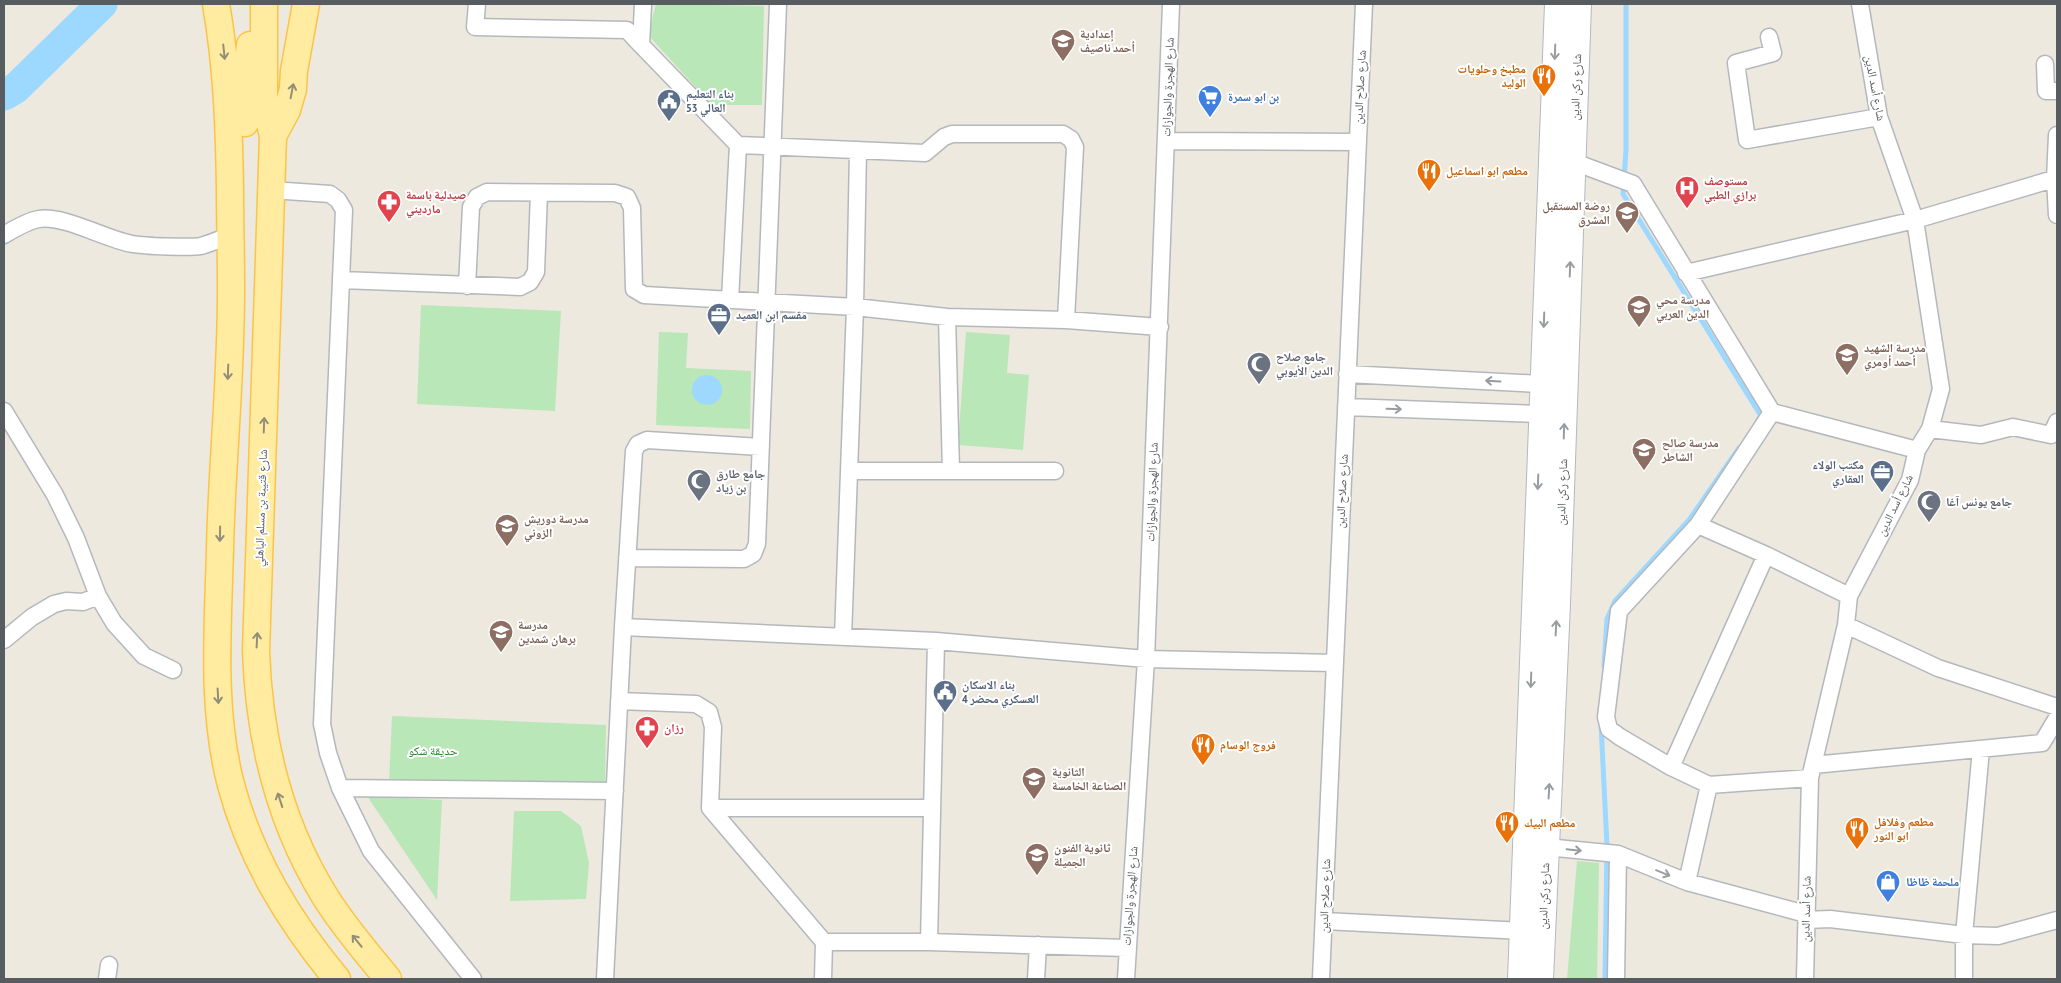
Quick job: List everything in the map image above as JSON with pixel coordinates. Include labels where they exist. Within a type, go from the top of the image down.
[{"type":"main road","points":[[216,4],[227,80],[232,282],[221,515],[217,672],[218,710],[223,748],[237,803],[257,857],[274,891],[294,923],[337,979]]},
{"type":"main road","points":[[229,345],[241,274],[248,54],[254,28],[264,4]]},
{"type":"main road","name":"شارع قتيبة بن مسلم الباهلي","points":[[264,4],[264,100],[273,136],[256,651],[258,694],[264,737],[276,788],[287,820],[305,860],[326,898],[350,933],[388,979]]},
{"type":"main road","points":[[273,136],[287,110],[293,89],[294,71],[306,4]]},
{"type":"main road","name":"شارع ركن الدين","points":[[1520,979],[1541,384],[1557,4]]},
{"type":"main road","name":"شارع ركن الدين","points":[[1540,979],[1557,613],[1579,4]]},
{"type":"street","points":[[477,4],[475,27],[627,30],[738,145],[925,153],[944,136],[952,134],[1063,134],[1071,139],[1075,148],[1066,320]]},
{"type":"street","points":[[641,45],[643,4]]},
{"type":"street","points":[[626,558],[744,558],[752,554],[757,544],[778,4]]},
{"type":"street","name":"شارع الهجرة والجوازات","points":[[1126,979],[1146,659],[1160,326],[1170,4]]},
{"type":"street","name":"شارع صلاح الدين","points":[[1321,979],[1364,4]]},
{"type":"street","name":"شارع أسد الدين","points":[[1805,979],[1811,772],[1846,625],[1849,596],[1910,480],[1917,450],[1930,429],[1941,389],[1915,220],[1879,117],[1860,4]]},
{"type":"street","points":[[1769,36],[1773,53],[1736,63],[1748,140],[1879,117]]},
{"type":"street","points":[[2045,64],[2046,91],[2057,91]]},
{"type":"street","points":[[2057,135],[2057,215]]},
{"type":"street","points":[[1166,141],[1357,142]]},
{"type":"street","points":[[730,300],[738,145]]},
{"type":"street","points":[[843,637],[855,306],[858,150]]},
{"type":"street","points":[[1574,162],[1633,184],[1772,412],[1917,450]]},
{"type":"street","points":[[1686,273],[1915,220],[2056,178]]},
{"type":"street","points":[[271,190],[330,194],[338,200],[344,210],[322,724],[328,753],[340,788],[371,851],[473,979]]},
{"type":"street","points":[[467,286],[471,207],[477,197],[487,192],[615,193],[627,196],[632,208],[634,289],[644,296],[855,306],[947,317],[1066,320],[1160,326]]},
{"type":"street","points":[[342,280],[520,287],[530,282],[536,272],[539,193]]},
{"type":"street","points":[[4,235],[29,222],[50,219],[64,222],[110,239],[133,244],[200,246],[230,235]]},
{"type":"street","points":[[947,317],[951,471]]},
{"type":"street","points":[[1347,374],[1541,384]]},
{"type":"street","points":[[1346,408],[1540,414]]},
{"type":"street","points":[[4,411],[55,495],[76,538],[98,596],[114,623],[144,656],[173,670]]},
{"type":"street","points":[[1772,412],[1698,525],[1612,609],[1606,717],[1609,729],[1671,767],[1709,785],[1981,749],[2042,743],[2057,718]]},
{"type":"street","points":[[1930,429],[1982,434],[2012,427],[2051,435],[2057,422]]},
{"type":"street","points":[[606,979],[626,558],[634,451],[638,444],[647,440],[761,447]]},
{"type":"street","points":[[849,471],[1055,471]]},
{"type":"street","points":[[1698,525],[1766,555],[1849,596]]},
{"type":"street","points":[[1671,767],[1766,555]]},
{"type":"street","points":[[4,640],[54,604],[66,600],[83,602],[98,596]]},
{"type":"street","points":[[1846,625],[1938,668],[2057,707]]},
{"type":"street","points":[[623,627],[936,641],[1146,659],[1334,663]]},
{"type":"street","points":[[929,942],[936,641]]},
{"type":"street","points":[[619,701],[696,704],[709,712],[713,727],[710,808],[824,942],[823,979]]},
{"type":"street","points":[[1964,979],[1964,935],[1981,749]]},
{"type":"street","points":[[1687,882],[1709,785]]},
{"type":"street","points":[[340,788],[615,791]]},
{"type":"street","points":[[710,808],[932,808]]},
{"type":"street","points":[[1546,847],[1618,854],[1687,882],[1806,917],[1964,935],[1998,936],[2057,920]]},
{"type":"street","points":[[1616,979],[1618,854]]},
{"type":"street","points":[[1324,920],[1523,931]]},
{"type":"street","points":[[824,942],[929,942],[1127,948]]},
{"type":"street","points":[[1036,979],[1038,946]]},
{"type":"green space","points":[[656,4],[764,6],[762,105],[712,105],[648,35]]},
{"type":"green space","points":[[421,305],[561,311],[555,411],[417,404]]},
{"type":"green space","points":[[659,332],[688,333],[686,368],[751,371],[750,429],[656,425]]},
{"type":"green space","points":[[966,332],[1010,335],[1007,373],[1029,375],[1023,450],[958,445]]},
{"type":"green space","name":"حديقة شكو","points":[[392,716],[606,725],[605,787],[389,783]]},
{"type":"green space","points":[[367,796],[442,800],[437,900]]},
{"type":"green space","points":[[514,811],[561,811],[581,826],[589,863],[586,899],[510,901]]},
{"type":"green space","points":[[1577,861],[1599,863],[1597,979],[1567,979]]},
{"type":"water","points":[[707,375],[718,379],[722,390],[718,401],[707,405],[696,401],[692,390],[696,379]]},
{"type":"waterway","points":[[4,95],[16,88],[102,4]]},
{"type":"waterway","points":[[1626,4],[1626,150],[1623,194],[1761,416],[1758,420]]},
{"type":"waterway","points":[[1604,666],[1607,619],[1615,601],[1689,520],[1739,448]]},
{"type":"waterway","points":[[1601,724],[1607,846],[1605,979]]},
{"type":"place","name":"إعدادية أحمد ناصيف","points":[[1063,62]]},
{"type":"place","name":"مطبخ وحلويات الوليد","points":[[1544,97]]},
{"type":"place","name":"بن ابو سمرة","points":[[1210,118]]},
{"type":"place","name":"بناء التعليم العالي 53","points":[[669,122]]},
{"type":"place","name":"مطعم ابو اسماعيل","points":[[1429,192]]},
{"type":"place","name":"مستوصف برازي الطبي","points":[[1687,209]]},
{"type":"place","name":"صيدلية باسمة مارديني","points":[[389,223]]},
{"type":"place","name":"روضة المستقبل المشرق","points":[[1627,234]]},
{"type":"place","name":"مدرسة محي الدين العربي","points":[[1639,328]]},
{"type":"place","name":"مقسم ابن العميد","points":[[719,336]]},
{"type":"place","name":"مدرسة الشهيد أحمد أومري","points":[[1847,376]]},
{"type":"place","name":"جامع صلاح الدين الأيوبي","points":[[1259,385]]},
{"type":"place","name":"مدرسة صالح الشاطر","points":[[1644,471]]},
{"type":"place","name":"مكتب الولاء العقاري","points":[[1882,493]]},
{"type":"place","name":"جامع طارق بن زياد","points":[[699,502]]},
{"type":"place","name":"جامع يونس آغا","points":[[1929,523]]},
{"type":"place","name":"مدرسة دوريش الزوني","points":[[507,547]]},
{"type":"place","name":"مدرسة برهان شمدين","points":[[501,653]]},
{"type":"place","name":"بناء الاسكان العسكري محضر 4","points":[[945,713]]},
{"type":"place","name":"رزان","points":[[647,749]]},
{"type":"place","name":"فروج الوسام","points":[[1203,766]]},
{"type":"place","name":"الثانوية الصناعة الخامسة","points":[[1034,800]]},
{"type":"place","name":"مطعم البيك","points":[[1507,844]]},
{"type":"place","name":"مطعم وفلافل ابو النور","points":[[1857,850]]},
{"type":"place","name":"ثانوية الفنون الجميلة","points":[[1037,876]]},
{"type":"place","name":"ملحمة ظاظا","points":[[1888,903]]}]
